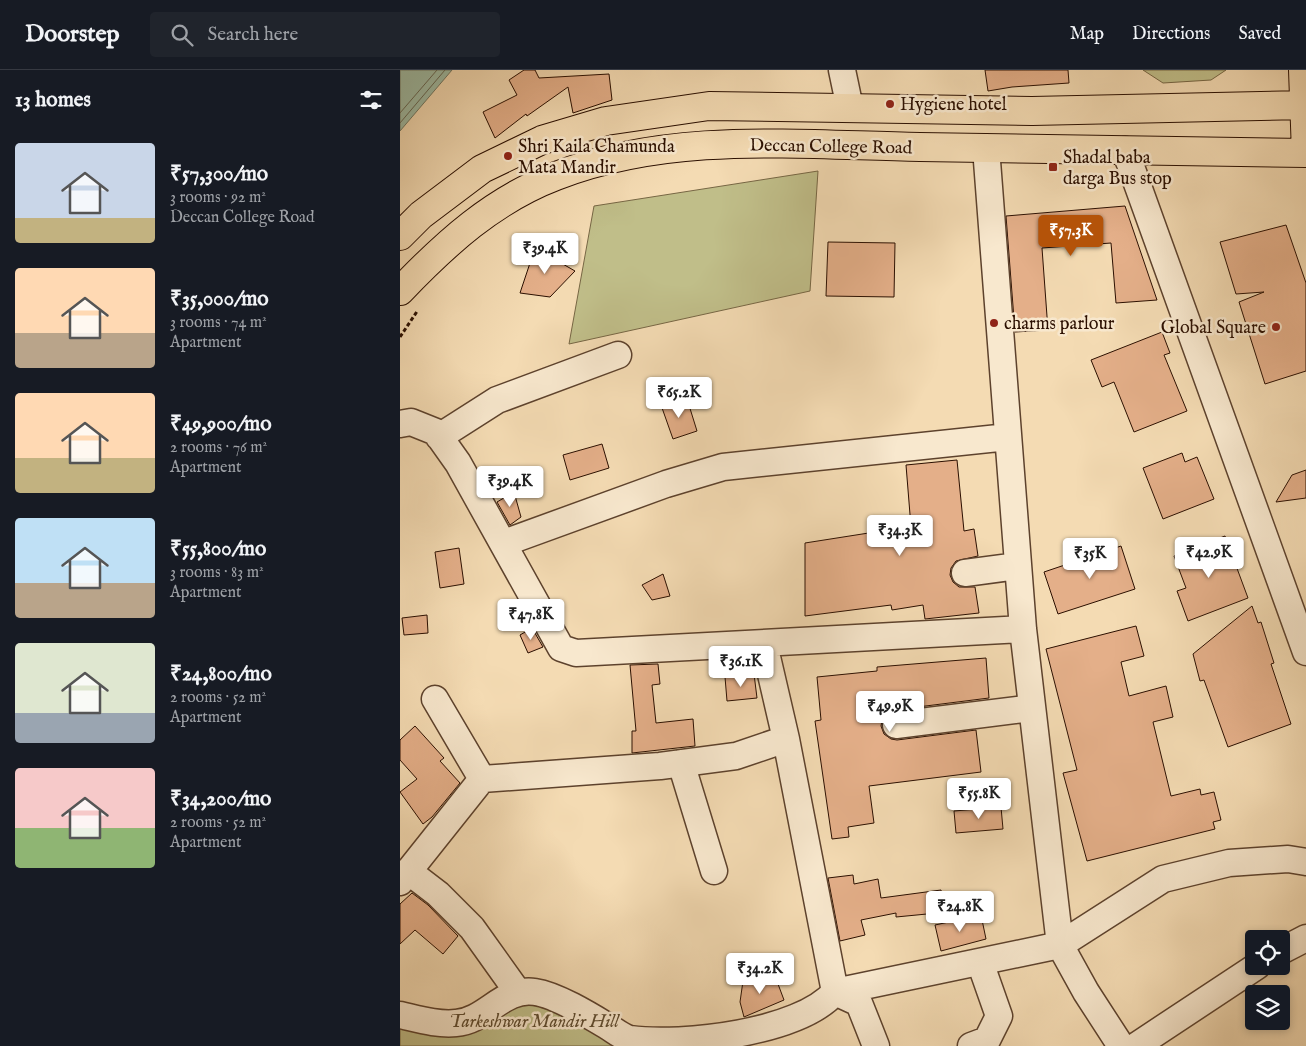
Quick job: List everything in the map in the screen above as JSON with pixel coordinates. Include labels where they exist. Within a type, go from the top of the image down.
[{"type":"main road","points":[[1303,70],[1306,153]]},
{"type":"main road","points":[[400,236],[421,215],[482,169],[542,140],[606,121],[709,106],[1032,111],[1305,105]]},
{"type":"main road","name":"Deccan College Road","points":[[410,299],[445,245],[501,203],[556,176],[615,158],[713,144],[1306,153]]},
{"type":"street","points":[[842,70],[850,108]]},
{"type":"street","points":[[986,148],[1023,629],[1060,945],[1086,992],[1121,1046]]},
{"type":"street","points":[[1125,150],[1306,652]]},
{"type":"street","points":[[439,437],[497,400],[618,355]]},
{"type":"street","points":[[400,424],[411,422],[436,432],[458,463],[561,648],[576,652],[671,646],[764,644],[1023,629]]},
{"type":"street","points":[[504,543],[666,484],[723,467],[1008,437]]},
{"type":"street","points":[[965,572],[1018,566]]},
{"type":"street","points":[[764,644],[786,739],[835,992]]},
{"type":"street","points":[[435,699],[482,780]]},
{"type":"street","points":[[896,726],[1032,708]]},
{"type":"street","points":[[517,992],[472,928],[438,894],[404,876],[482,780],[682,763],[736,756],[786,739]]},
{"type":"street","points":[[682,763],[714,871]]},
{"type":"street","points":[[400,1015],[425,1021],[457,1024],[482,1014],[517,992],[537,992],[582,1011],[630,1042],[729,1038],[791,1020],[826,1002],[835,992],[1060,945],[1163,879],[1229,863],[1288,859],[1306,862]]},
{"type":"street","points":[[1290,946],[1306,938]]},
{"type":"street","points":[[971,1046],[987,1040],[999,1016],[980,962]]},
{"type":"street","points":[[1136,1046],[1245,975]]},
{"type":"street","points":[[835,992],[859,1003],[876,1046]]},
{"type":"path","points":[[400,337],[410,299]]},
{"type":"green space","points":[[1143,70],[1226,70],[1211,80],[1163,83]]},
{"type":"green space","points":[[818,171],[810,291],[569,344],[594,206]]},
{"type":"green space","name":"Tarkeshwar Mandir Hill","points":[[537,992],[629,1046],[400,1046],[400,1003],[457,1023]]},
{"type":"water","points":[[400,70],[452,70],[400,131]]},
{"type":"building","points":[[524,70],[535,70],[539,78],[609,74],[612,100],[573,113],[568,87],[527,116],[526,114],[495,138],[483,112],[517,95],[509,80]]},
{"type":"building","points":[[985,70],[1068,70],[1069,83],[1012,87],[988,91]]},
{"type":"building","points":[[1125,206],[1157,300],[1116,303],[1111,243],[1042,248],[1048,330],[1015,332],[1006,216]]},
{"type":"building","name":"Global Square","points":[[1286,225],[1306,283],[1306,371],[1265,384],[1239,302],[1264,292],[1236,294],[1220,242]]},
{"type":"building","points":[[828,242],[895,243],[894,297],[826,296]]},
{"type":"building","points":[[535,248],[575,271],[550,297],[520,293]]},
{"type":"building","points":[[1162,332],[1170,353],[1164,355],[1187,411],[1134,432],[1114,382],[1102,387],[1091,360]]},
{"type":"building","points":[[688,402],[697,431],[673,439],[661,405]]},
{"type":"building","points":[[602,444],[609,468],[570,480],[563,455]]},
{"type":"building","points":[[1182,453],[1185,462],[1197,457],[1214,499],[1163,519],[1143,468]]},
{"type":"building","points":[[957,460],[964,531],[974,529],[978,556],[956,561],[951,568],[950,575],[953,582],[959,587],[975,587],[979,613],[925,619],[923,605],[892,610],[891,605],[805,616],[805,543],[875,532],[876,544],[912,539],[906,465]]},
{"type":"building","points":[[1306,470],[1306,498],[1276,502],[1292,475]]},
{"type":"building","points":[[514,492],[521,517],[510,525],[497,502]]},
{"type":"building","points":[[1225,536],[1248,598],[1188,621],[1177,591],[1186,588],[1174,556]]},
{"type":"building","points":[[1121,546],[1135,589],[1058,614],[1044,572]]},
{"type":"building","points":[[459,548],[464,584],[440,588],[435,552]]},
{"type":"building","points":[[663,574],[670,596],[652,600],[642,585]]},
{"type":"building","points":[[1252,606],[1258,623],[1261,622],[1274,663],[1271,664],[1291,724],[1228,747],[1204,680],[1200,681],[1193,654]]},
{"type":"building","points":[[427,615],[428,633],[404,635],[402,618]]},
{"type":"building","points":[[1136,626],[1144,656],[1121,662],[1129,696],[1166,686],[1173,717],[1153,722],[1171,796],[1200,789],[1201,795],[1214,792],[1221,820],[1213,822],[1215,829],[1087,861],[1063,773],[1077,770],[1046,649]]},
{"type":"building","points":[[532,628],[543,647],[528,653],[520,635]]},
{"type":"building","points":[[986,658],[989,698],[894,710],[887,713],[882,720],[881,726],[884,734],[891,739],[897,740],[976,730],[981,772],[869,786],[874,823],[848,827],[849,837],[832,839],[815,721],[821,720],[817,677],[877,671],[877,667]]},
{"type":"building","points":[[658,664],[660,684],[652,685],[656,723],[693,719],[695,746],[632,753],[632,731],[636,731],[630,665]]},
{"type":"building","points":[[754,674],[757,698],[727,701],[725,677]]},
{"type":"building","points":[[415,726],[444,758],[440,761],[460,783],[432,817],[423,824],[400,792],[417,779],[400,760],[400,740]]},
{"type":"building","points":[[1001,807],[1003,829],[956,833],[954,811]]},
{"type":"building","points":[[853,875],[854,884],[878,879],[881,898],[941,890],[943,904],[927,907],[927,914],[896,917],[896,913],[861,920],[865,935],[840,941],[828,878]]},
{"type":"building","points":[[412,893],[428,905],[458,936],[443,954],[415,930],[400,944],[400,904]]},
{"type":"building","points":[[981,915],[986,939],[941,951],[935,925]]},
{"type":"building","points":[[775,976],[784,1000],[744,1017],[740,1002],[743,981]]},
{"type":"place","name":"Hygiene hotel","points":[[890,104]]},
{"type":"place","name":"Shri Kaila Chamunda Mata Mandir","points":[[508,156]]},
{"type":"place","name":"Shadal baba darga Bus stop","points":[[1053,167]]},
{"type":"place","name":"charms parlour","points":[[994,323]]},
{"type":"place","name":"Global Square","points":[[1276,327]]}]
